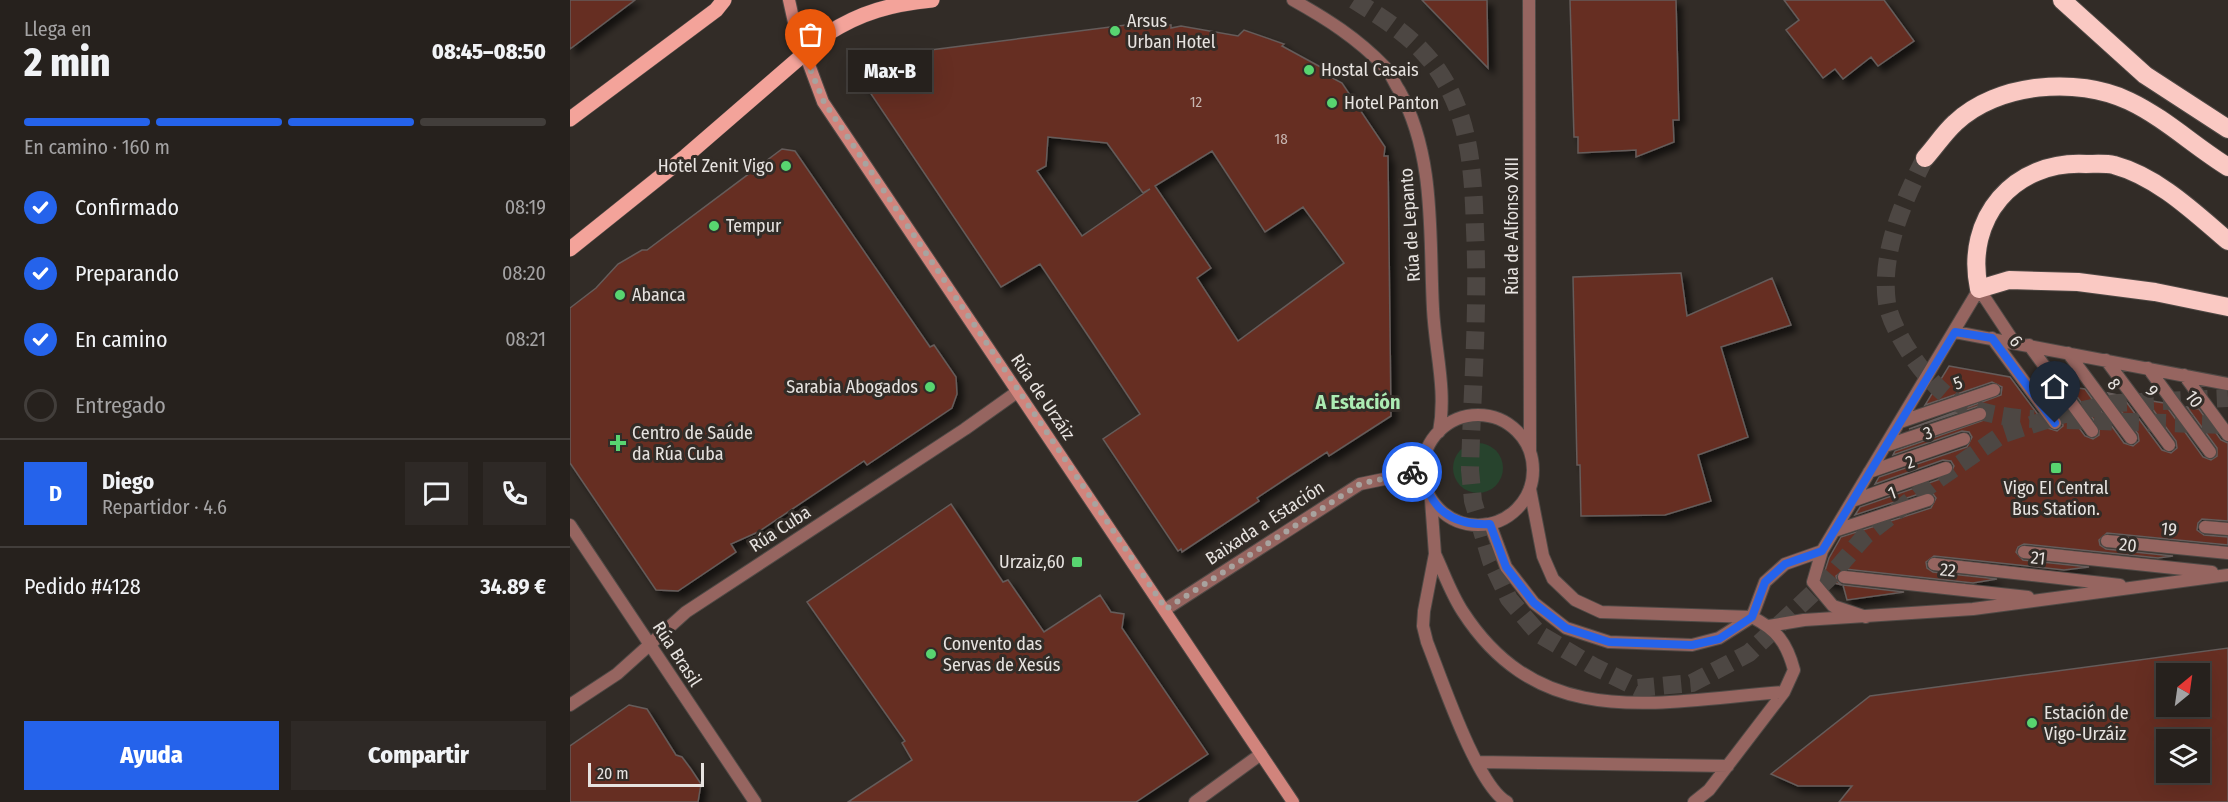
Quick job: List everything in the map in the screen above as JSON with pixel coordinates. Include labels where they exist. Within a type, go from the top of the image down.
[{"type":"highway","points":[[2062,0],[2145,75],[2228,129]]},
{"type":"highway","points":[[1925,158],[1956,122],[1995,97],[2034,87],[2079,87],[2127,100],[2173,127],[2228,167]]},
{"type":"highway","points":[[2228,241],[2189,208],[2150,181],[2112,165],[2069,163],[2037,170],[2008,187],[1988,213],[1979,243],[1975,271],[1978,289],[2009,280],[2078,282],[2155,292],[2228,307]]},
{"type":"main road","name":"Rúa de Urzáiz","points":[[789,0],[805,56],[824,102],[1017,392],[1166,609],[1293,802]]},
{"type":"main road","points":[[570,249],[686,156],[805,56],[827,34],[851,19],[892,5],[932,0]]},
{"type":"main road","points":[[570,119],[720,5]]},
{"type":"street","name":"Rúa de Lepanto","points":[[1293,0],[1342,28],[1387,69],[1410,109],[1424,159],[1429,200],[1434,338],[1442,380],[1443,413],[1439,432]]},
{"type":"street","name":"Rúa de Alfonso XIII","points":[[1528,0],[1530,452]]},
{"type":"street","points":[[1866,617],[1833,606],[1813,582],[1822,551],[1955,332],[1978,289],[2014,342]]},
{"type":"street","points":[[1955,332],[2227,385]]},
{"type":"street","name":"6","points":[[1992,338],[2055,423]]},
{"type":"street","points":[[2029,345],[2092,431]]},
{"type":"street","name":"8","points":[[2068,353],[2131,438]]},
{"type":"street","name":"9","points":[[2106,360],[2169,444]]},
{"type":"street","name":"10","points":[[2148,368],[2210,452]]},
{"type":"street","points":[[2184,375],[2228,435]]},
{"type":"street","name":"5","points":[[1900,422],[1994,390]]},
{"type":"street","name":"Rúa Cuba","points":[[570,705],[617,674],[651,646],[686,612],[965,429],[1017,392]]},
{"type":"street","points":[[1885,446],[1980,414]]},
{"type":"street","points":[[1507,802],[1491,788],[1477,762],[1427,642],[1423,626],[1435,554],[1431,500],[1425,486],[1423,471],[1424,457],[1439,432],[1453,421],[1472,416],[1490,417],[1507,423],[1521,435],[1530,452],[1533,470],[1530,489],[1543,556],[1552,579],[1575,600],[1601,612],[1752,617],[1769,626],[1782,638],[1794,670],[1784,692],[1709,790],[1694,802]]},
{"type":"street","name":"3","points":[[1869,472],[1964,439]]},
{"type":"street","name":"2","points":[[1852,501],[1946,468]]},
{"type":"street","name":"Baixada a Estación","points":[[1166,609],[1360,484],[1389,476],[1423,471]]},
{"type":"street","points":[[1431,500],[1454,520],[1472,525],[1490,524],[1507,517],[1521,505],[1530,489]]},
{"type":"street","name":"1","points":[[1834,531],[1928,500]]},
{"type":"street","points":[[1490,524],[1506,567],[1534,603],[1566,628],[1598,641],[1692,645],[1719,639],[1752,617],[1765,582],[1785,564],[1822,551]]},
{"type":"street","name":"Rúa Brasil","points":[[570,525],[755,802]]},
{"type":"street","points":[[2205,527],[2228,529]]},
{"type":"street","name":"19","points":[[2107,541],[2228,553]]},
{"type":"street","name":"20","points":[[2025,552],[2228,574]]},
{"type":"street","points":[[1435,554],[1463,612],[1501,659],[1528,680],[1564,695],[1631,704],[1784,692]]},
{"type":"street","name":"21","points":[[1934,564],[2139,587]]},
{"type":"street","points":[[1769,626],[1804,620],[1973,609],[2228,574]]},
{"type":"street","name":"22","points":[[1844,577],[2047,599]]},
{"type":"street","points":[[1195,802],[1261,754]]},
{"type":"street","points":[[1477,762],[1728,766]]},
{"type":"green space","points":[[1473,443],[1483,443],[1496,450],[1503,463],[1503,473],[1496,486],[1483,493],[1473,493],[1464,489],[1457,482],[1453,473],[1453,463],[1457,454],[1464,447]]},
{"type":"building","points":[[570,0],[635,0],[570,49]]},
{"type":"building","points":[[1422,0],[1487,0],[1488,68]]},
{"type":"building","points":[[1570,0],[1676,0],[1679,120],[1673,120],[1674,142],[1636,157],[1636,150],[1578,153],[1578,137],[1574,137]]},
{"type":"building","points":[[1784,0],[1884,0],[1914,41],[1878,66],[1871,57],[1843,79],[1835,69],[1823,78],[1786,30],[1799,20]]},
{"type":"building","points":[[1134,24],[1171,25],[1171,28],[1181,26],[1238,36],[1244,30],[1284,44],[1282,46],[1326,70],[1325,74],[1342,83],[1385,147],[1384,156],[1388,156],[1391,416],[1329,456],[1327,452],[1257,498],[1259,501],[1182,552],[1181,549],[1178,551],[1103,439],[1140,414],[1040,264],[1001,287],[861,79],[859,68],[867,58]],"holes":[[[1048,137],[1107,143],[1143,193],[1150,189],[1082,236],[1037,171],[1046,166]],[[1212,151],[1265,232],[1303,207],[1344,263],[1238,341],[1197,278],[1211,268],[1155,186]]]},
{"type":"building","points":[[782,149],[795,151],[930,347],[934,345],[956,377],[957,394],[952,408],[867,465],[864,461],[758,532],[731,544],[736,552],[678,591],[656,590],[570,463],[570,308],[596,288],[618,264],[642,250],[647,250]]},
{"type":"building","points":[[1681,273],[1687,316],[1772,278],[1791,325],[1721,347],[1748,437],[1698,455],[1711,501],[1665,515],[1581,516],[1580,465],[1577,465],[1573,277]]},
{"type":"building","name":"Vigo EI Central Bus Station.","points":[[1949,366],[2010,377],[2048,428],[2057,431],[2063,426],[2062,419],[2034,381],[2046,383],[2085,436],[2093,439],[2099,435],[2099,427],[2070,387],[2085,389],[2124,443],[2133,446],[2139,441],[2138,434],[2108,393],[2122,396],[2162,450],[2171,453],[2177,448],[2176,441],[2146,400],[2164,403],[2203,457],[2211,460],[2217,456],[2217,448],[2187,407],[2199,409],[2221,440],[2228,443],[2228,521],[2202,519],[2198,523],[2197,530],[2204,535],[2228,537],[2228,545],[2107,533],[2099,540],[2100,545],[2106,549],[2173,556],[2158,558],[2024,544],[2018,547],[2016,552],[2023,560],[2089,567],[2064,570],[1934,556],[1926,562],[1927,568],[1933,572],[1997,579],[1973,583],[1845,569],[1836,576],[1837,581],[1842,585],[1822,580],[1829,558],[1841,537],[1931,508],[1936,498],[1933,494],[1925,492],[1855,515],[1860,507],[1949,476],[1954,466],[1951,461],[1943,460],[1875,484],[1879,477],[1967,447],[1972,437],[1969,432],[1962,431],[1893,455],[1895,451],[1987,419],[1988,411],[1978,406],[1909,429],[2001,395],[2002,387],[1992,382],[1925,405]]},
{"type":"building","points":[[951,504],[1003,582],[1008,580],[1044,632],[1100,595],[1111,612],[1124,614],[1122,628],[1208,754],[1136,802],[848,802],[912,760],[902,743],[905,741],[807,602]]},
{"type":"building","points":[[1843,585],[1904,592],[1847,600]]},
{"type":"building","name":"Estación de Vigo-Urzáiz","points":[[2228,648],[2228,802],[1839,802],[1852,786],[1798,786],[1771,774],[1870,696]]},
{"type":"building","points":[[629,705],[647,709],[676,755],[682,757],[691,769],[701,784],[698,802],[570,802],[570,746]]},
{"type":"tunnel","points":[[1354,0],[1399,30],[1437,69],[1457,107],[1468,146],[1476,260],[1470,470],[1473,501],[1491,561],[1509,599],[1539,634],[1593,666],[1638,688],[1692,683],[1749,653],[1827,580],[1865,536],[1934,482],[2003,434],[2068,413],[2117,403],[2228,398]]},
{"type":"tunnel","points":[[1925,158],[1901,210],[1890,247],[1886,284],[1890,316],[1905,346],[1927,376],[1951,398],[1962,405],[1989,413],[2034,419]]},
{"type":"tunnel","points":[[2067,420],[2228,425]]},
{"type":"way so far","points":[[811,71],[824,102],[1017,392],[1166,609],[1360,484],[1412,472]]},
{"type":"place","name":"Arsus Urban Hotel","points":[[1115,31]]},
{"type":"place","name":"Hostal Casais","points":[[1309,70]]},
{"type":"place","name":"Max-B","points":[[811,71]]},
{"type":"place","name":"Hotel Panton","points":[[1332,103]]},
{"type":"place","name":"Hotel Zenit Vigo","points":[[786,166]]},
{"type":"place","name":"Tempur","points":[[714,226]]},
{"type":"place","name":"Abanca","points":[[620,295]]},
{"type":"place","name":"Sarabia Abogados","points":[[930,387]]},
{"type":"place","name":"Centro de Saúde da Rúa Cuba","points":[[618,443]]},
{"type":"place","name":"Vigo EI Central Bus Station.","points":[[2056,468]]},
{"type":"place","name":"Urzaiz,60","points":[[1077,562]]},
{"type":"place","name":"Convento das Servas de Xesús","points":[[931,654]]},
{"type":"place","name":"Estación de Vigo-Urzáiz","points":[[2032,723]]},
{"type":"district","name":"A Estación","points":[[1358,402]]},
{"type":"route","points":[[1412,472],[1423,471],[1425,486],[1431,500],[1454,520],[1472,525],[1490,524],[1506,567],[1534,603],[1566,628],[1598,641],[1692,645],[1719,639],[1752,617],[1765,582],[1785,564],[1822,551],[1955,332],[1992,338],[2055,423]]}]
